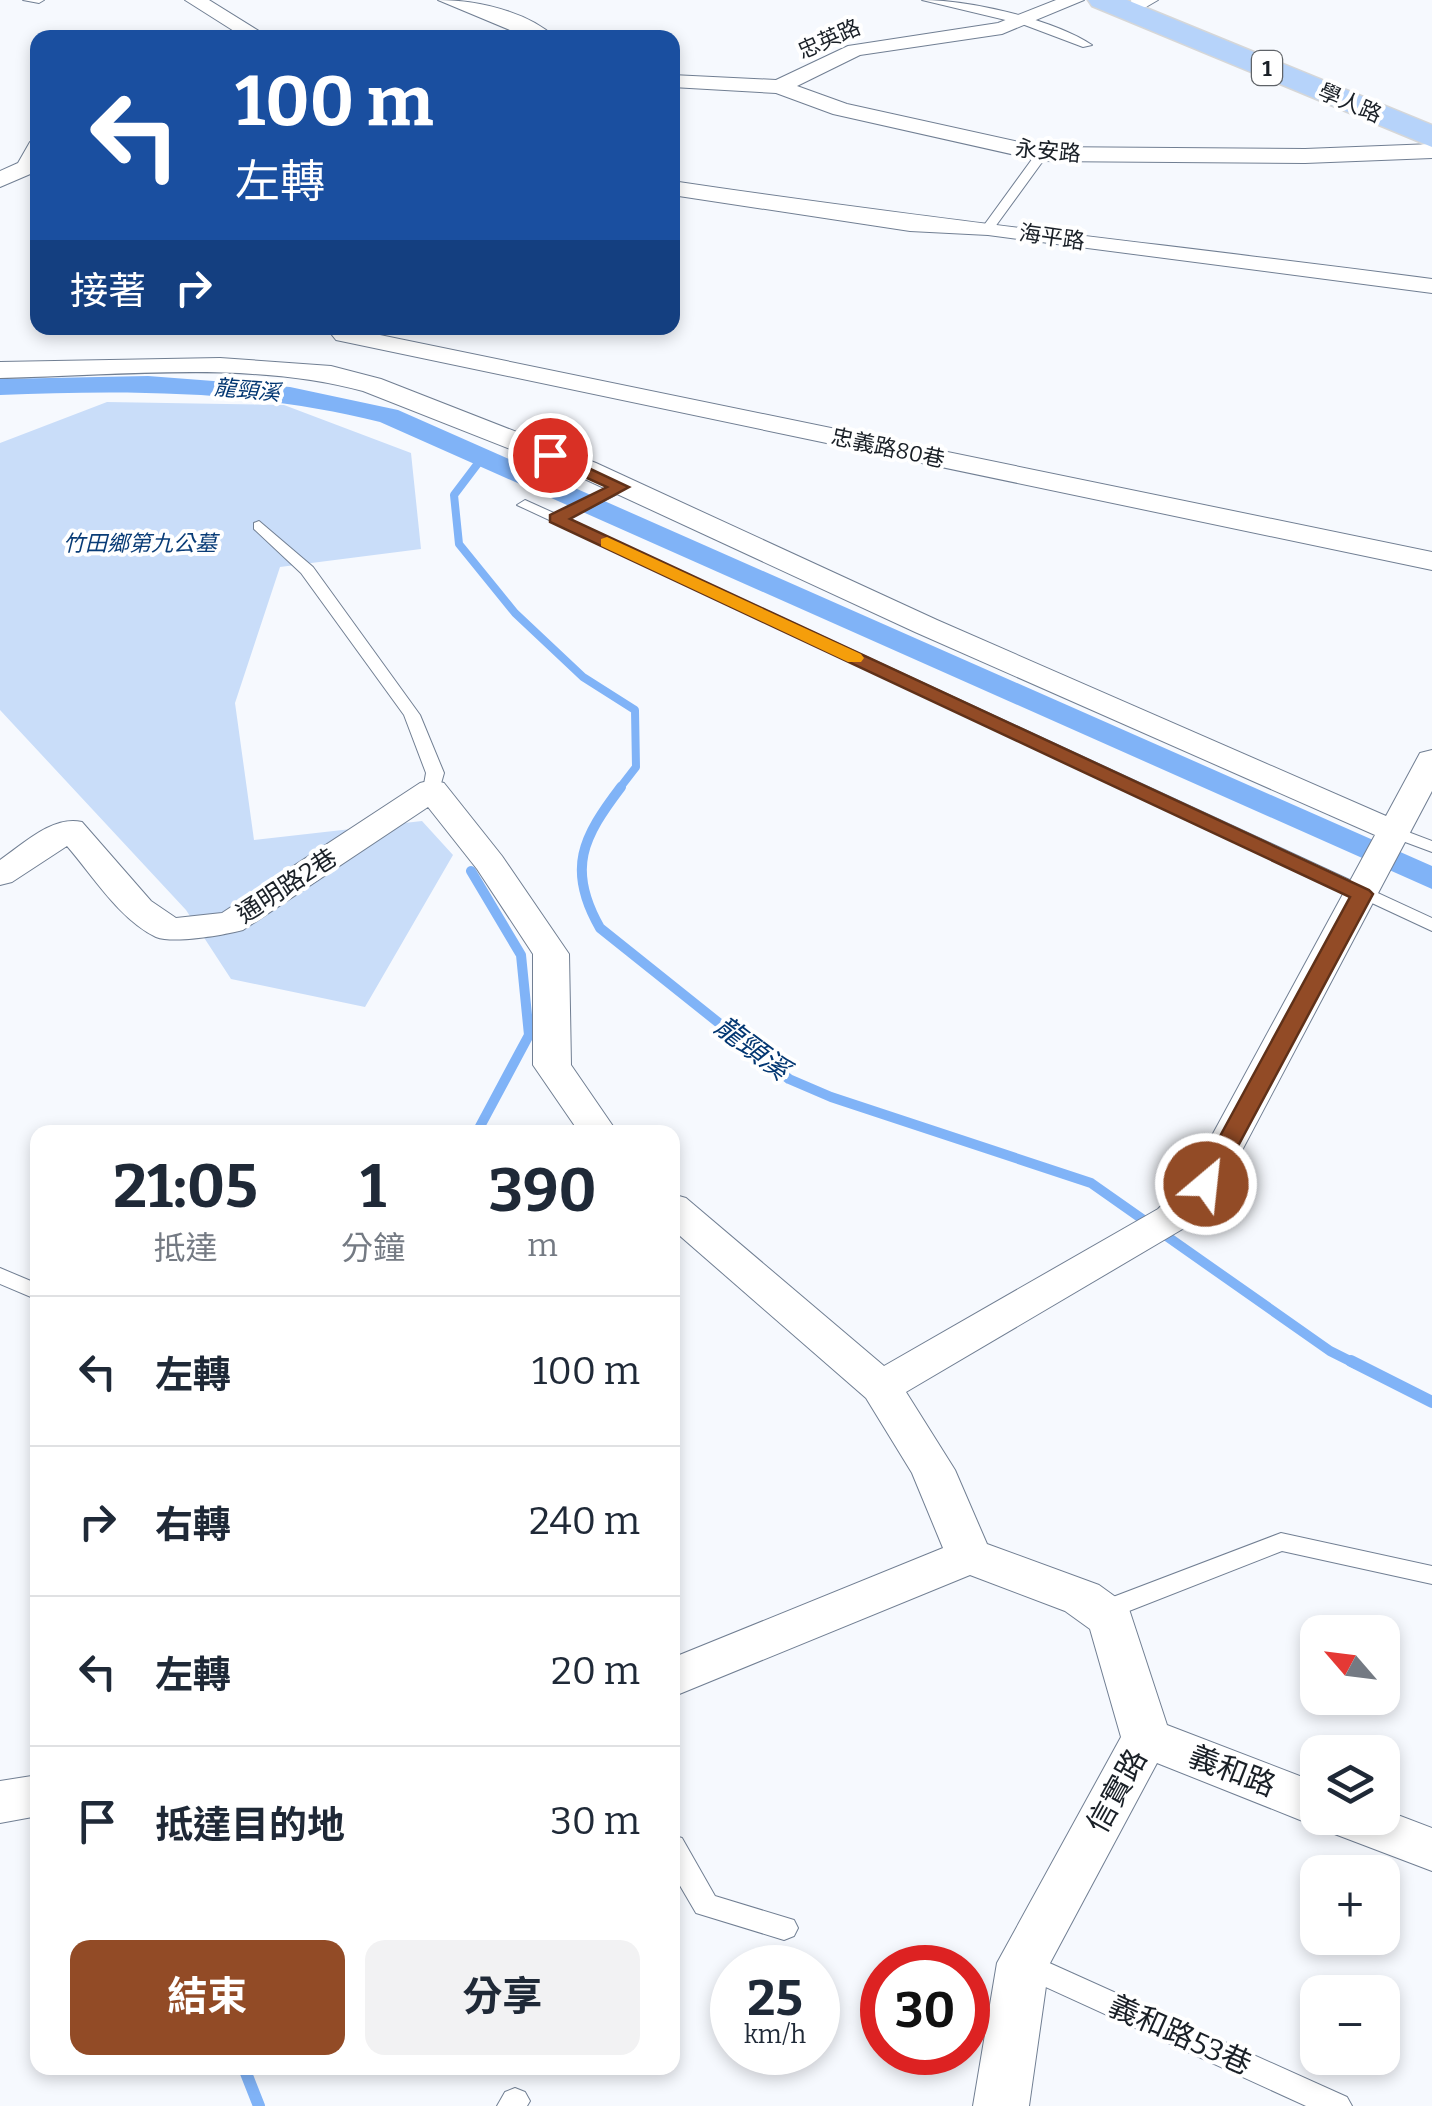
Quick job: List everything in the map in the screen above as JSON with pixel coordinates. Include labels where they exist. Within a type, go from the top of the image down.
[{"type":"main road","name":"學人路","points":[[1102,0],[1432,137]]},
{"type":"main road","name":"學人路","points":[[1140,1],[1432,121]]},
{"type":"street","points":[[195,0],[246,30]]},
{"type":"street","points":[[448,0],[530,30]]},
{"type":"street","name":"忠英路","points":[[779,87],[855,50],[1025,21],[1074,0]]},
{"type":"street","name":"永安路","points":[[680,81],[779,87],[842,109],[1042,154],[1306,156],[1432,151]]},
{"type":"street","points":[[0,180],[27,167],[30,161]]},
{"type":"street","name":"海平路","points":[[680,189],[910,224],[988,228],[1432,286]]},
{"type":"street","points":[[331,374],[334,349],[345,335]]},
{"type":"street","name":"忠義路80巷","points":[[367,335],[1432,560]]},
{"type":"street","points":[[0,370],[220,366],[331,374],[408,399],[586,469],[1393,837]]},
{"type":"street","points":[[881,1388],[1172,1218],[1206,1184],[1432,760]]},
{"type":"street","points":[[432,790],[490,864],[551,954],[552,1065],[593,1125]]},
{"type":"street","name":"通明路2巷","points":[[0,876],[70,829],[140,908],[169,929],[231,923],[432,790]]},
{"type":"street","points":[[680,1214],[881,1388],[933,1470],[969,1556]]},
{"type":"street","points":[[680,1675],[969,1556],[1082,1598],[1101,1612]]},
{"type":"street","name":"信實路","points":[[1001,2106],[1023,1963],[1146,1738],[1111,1619],[1101,1612]]},
{"type":"street","name":"義和路","points":[[1146,1738],[1300,1798]]},
{"type":"street","points":[[0,1802],[30,1796]]},
{"type":"street","points":[[1394,1835],[1432,1850]]},
{"type":"lane","points":[[28,0],[39,0]]},
{"type":"lane","points":[[927,0],[1025,21],[1087,46]]},
{"type":"lane","points":[[988,228],[1042,154]]},
{"type":"lane","points":[[556,519],[620,487]]},
{"type":"lane","points":[[525,506],[1364,890],[1432,925]]},
{"type":"lane","points":[[259,526],[306,570],[412,715],[435,773],[432,790]]},
{"type":"lane","points":[[1393,837],[1432,847]]},
{"type":"lane","points":[[0,1275],[30,1289]]},
{"type":"lane","points":[[1101,1612],[1281,1542],[1432,1575]]},
{"type":"lane","points":[[680,1860],[706,1905],[784,1928]]},
{"type":"lane","name":"義和路53巷","points":[[1023,1963],[1337,2106]]},
{"type":"green space","name":"竹田鄉第九公墓","points":[[107,402],[284,405],[411,453],[421,549],[280,567],[235,703],[254,840],[422,821],[453,855],[365,1007],[231,979],[186,910],[0,710],[0,443]]},
{"type":"waterway","name":"龍頸溪","points":[[0,387],[196,385],[290,395],[389,416],[1432,879]]},
{"type":"waterway","name":"龍頸溪","points":[[482,458],[454,495],[459,544],[515,613],[583,677],[635,710],[636,767],[619,789]]},
{"type":"waterway","name":"龍頸溪","points":[[621,787],[597,822],[584,854],[584,888],[600,928],[789,1079],[831,1097],[1091,1183],[1330,1351],[1356,1364]]},
{"type":"waterway","points":[[471,871],[521,955],[529,1035],[481,1125]]},
{"type":"waterway","name":"龍頸溪","points":[[1351,1361],[1432,1402]]},
{"type":"waterway","points":[[247,2075],[259,2106]]},
{"type":"slow traffic","points":[[607,542],[855,658]]},
{"type":"route","points":[[550,455],[620,487],[556,519],[1362,894],[1206,1184]]}]
